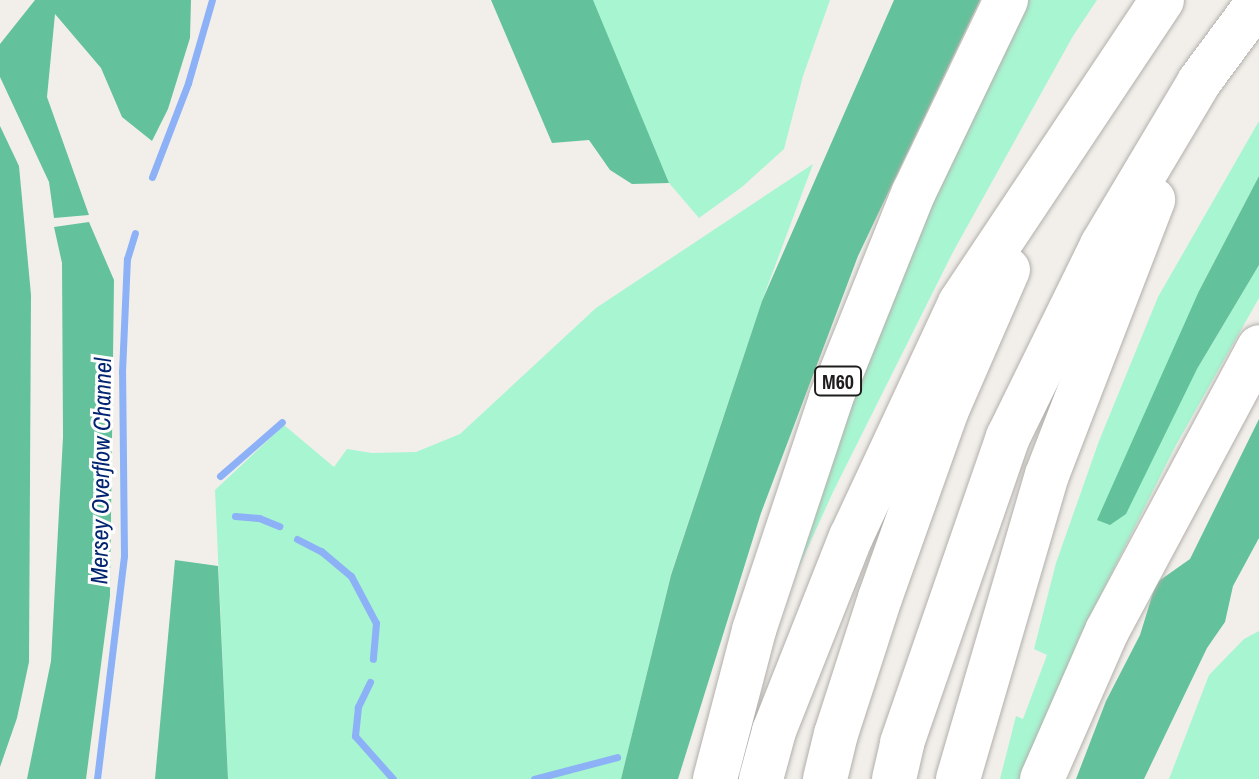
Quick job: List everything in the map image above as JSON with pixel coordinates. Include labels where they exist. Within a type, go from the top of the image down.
[{"type":"highway","name":"M60","points":[[715,779],[754,630],[831,398],[914,192],[1006,0]]},
{"type":"highway","points":[[761,779],[774,731],[851,537],[960,303],[1120,58],[1162,0]]},
{"type":"highway","points":[[894,779],[902,743],[1008,437],[1102,245],[1199,82],[1259,1]]},
{"type":"highway","points":[[825,779],[875,613],[947,410],[1032,215],[1120,58]]},
{"type":"highway","points":[[958,779],[1047,475],[1199,82]]},
{"type":"highway","points":[[1042,779],[1107,631],[1259,347]]},
{"type":"green space","points":[[35,0],[191,0],[190,38],[168,109],[152,141],[122,117],[101,68],[55,14],[47,97],[89,215],[54,218],[49,182],[0,77],[0,44]]},
{"type":"green space","points":[[491,0],[593,0],[669,183],[632,184],[610,170],[589,140],[552,143]]},
{"type":"green space","points":[[590,0],[830,0],[803,76],[784,149],[742,187],[699,218],[669,183]]},
{"type":"green space","points":[[894,0],[980,0],[858,256],[761,513],[678,779],[621,779],[671,575],[762,301]]},
{"type":"green space","points":[[1023,0],[1097,0],[1073,36],[953,252],[833,492],[765,642],[850,384]]},
{"type":"green space","points":[[1259,121],[1259,176],[1199,291],[1197,369],[1259,265],[1259,298],[1176,445],[1079,638],[1023,779],[1000,779],[1016,716],[1023,719],[1047,655],[1034,649],[1056,563],[1099,441],[1158,297]]},
{"type":"green space","points":[[0,126],[19,166],[31,295],[29,662],[17,718],[0,767]]},
{"type":"green space","points":[[813,164],[762,301],[671,574],[621,779],[228,779],[215,490],[284,425],[334,467],[347,449],[372,453],[416,452],[460,434],[596,308]]},
{"type":"green space","points":[[1259,176],[1259,265],[1197,369],[1126,514],[1110,525],[1097,520],[1199,291]]},
{"type":"green space","points":[[89,222],[114,280],[110,596],[86,779],[27,779],[51,661],[63,437],[62,263],[54,227]]},
{"type":"green space","points":[[1259,419],[1259,538],[1233,586],[1225,622],[1207,648],[1144,779],[1076,779],[1106,701],[1140,635],[1156,583],[1190,559]]},
{"type":"green space","points":[[175,560],[218,566],[228,779],[155,779]]},
{"type":"green space","points":[[1259,631],[1259,779],[1169,779],[1209,675],[1244,639]]},
{"type":"waterway","points":[[152,177],[188,83],[212,0]]},
{"type":"waterway","name":"Mersey Overflow Channel","points":[[97,779],[124,556],[122,372],[127,259],[135,233]]},
{"type":"waterway","points":[[220,476],[282,422]]},
{"type":"waterway","points":[[235,516],[259,518],[279,526]]},
{"type":"waterway","points":[[297,539],[321,551],[351,576],[376,623],[373,659]]},
{"type":"waterway","points":[[370,682],[358,707],[355,736],[393,779]]},
{"type":"waterway","points":[[534,779],[617,757]]}]
